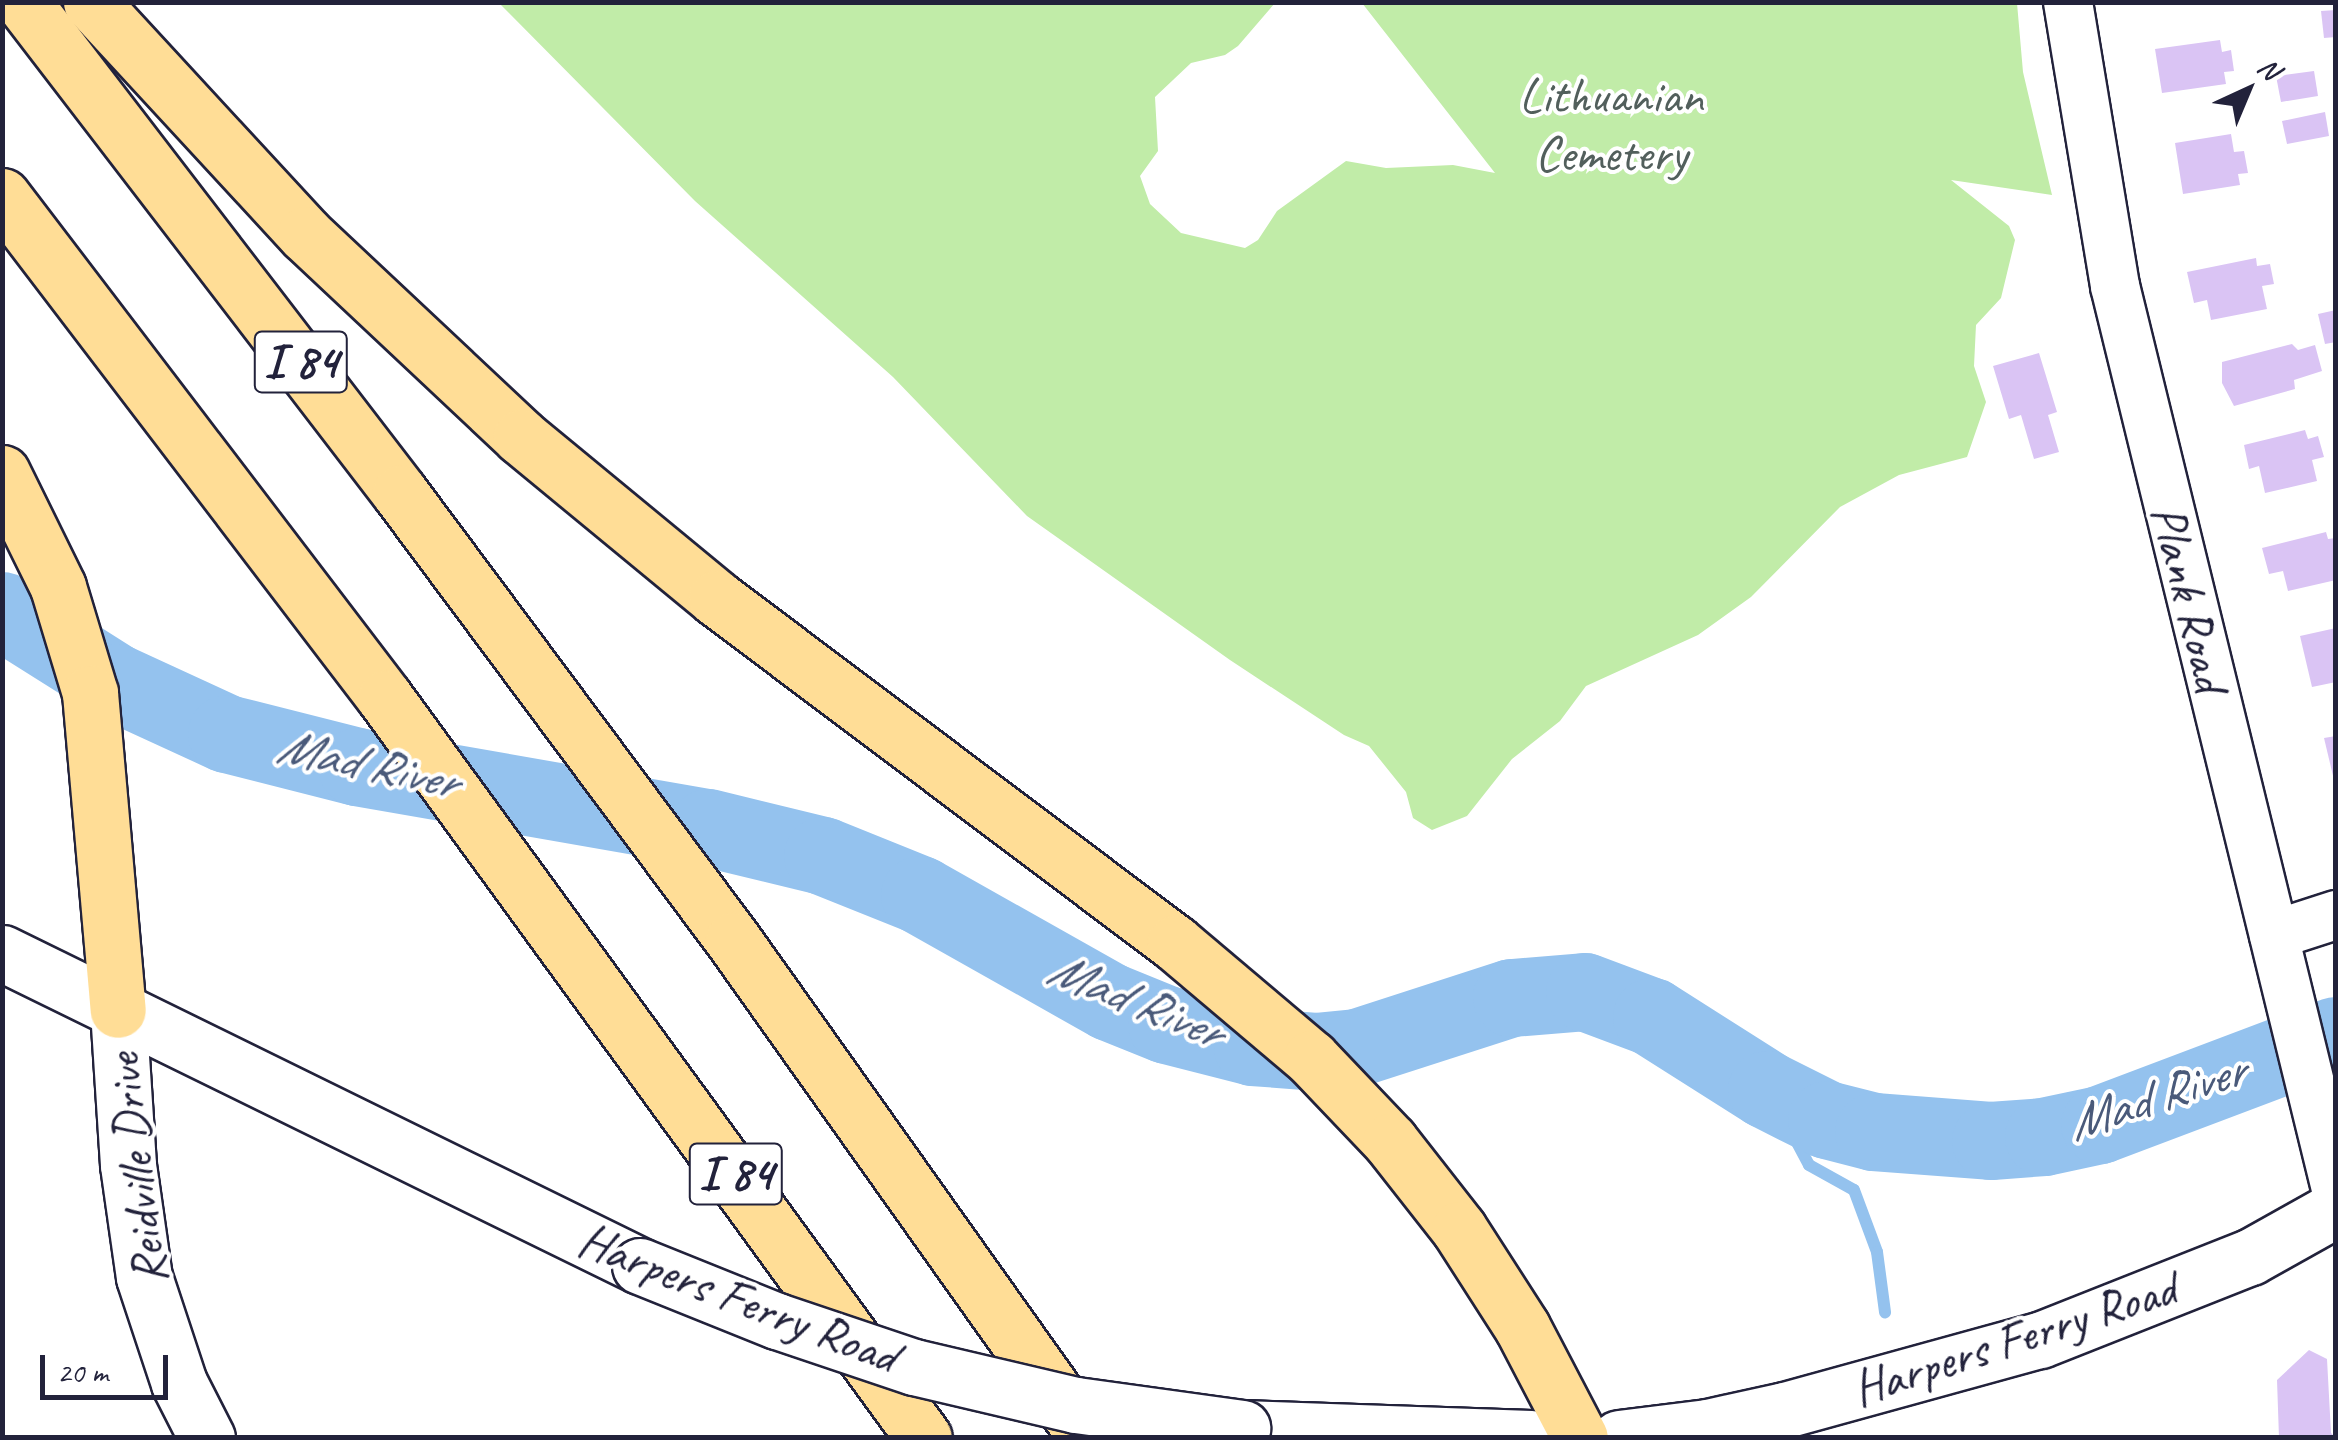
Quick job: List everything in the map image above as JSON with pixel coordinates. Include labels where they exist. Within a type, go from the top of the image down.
[{"type":"highway","name":"I 84","points":[[23,2],[733,940],[1087,1438]]},
{"type":"highway","points":[[90,2],[305,234],[521,437],[716,598],[1175,942],[1312,1058],[1420,1176],[1490,1274],[1580,1438]]},
{"type":"highway","name":"I 84","points":[[2,196],[385,698],[924,1438]]},
{"type":"highway","points":[[8,482],[52,572],[77,641],[94,722],[118,1010]]},
{"type":"main road","name":"Harpers Ferry Road","points":[[2,953],[640,1266],[792,1327],[914,1367],[1076,1405],[1242,1428],[1531,1438]]},
{"type":"main road","name":"Reidville Drive","points":[[118,1010],[131,1192],[144,1277],[169,1356],[206,1438]]},
{"type":"main road","name":"Harpers Ferry Road","points":[[1618,1438],[1707,1427],[1785,1410],[2040,1340],[2250,1257],[2336,1209]]},
{"type":"street","name":"Plank Road","points":[[2068,2],[2115,286],[2336,1189]]},
{"type":"street","points":[[2274,935],[2336,915]]},
{"type":"green space","name":"Lithuanian Cemetery","points":[[499,3],[1275,3],[1238,46],[1225,55],[1191,63],[1155,97],[1158,151],[1140,176],[1150,204],[1181,233],[1245,248],[1258,240],[1277,211],[1346,161],[1386,168],[1453,165],[1495,173],[1362,3],[2017,3],[2023,72],[2052,195],[1951,180],[2009,226],[2015,240],[2001,298],[1976,325],[1974,366],[1986,402],[1967,457],[1899,475],[1840,507],[1751,597],[1698,635],[1586,686],[1560,721],[1512,759],[1467,816],[1432,830],[1413,818],[1406,792],[1369,746],[1344,735],[1230,660],[1027,516],[893,377],[695,201]]},
{"type":"building","points":[[2336,10],[2336,37],[2324,38],[2321,11]]},
{"type":"building","points":[[2220,40],[2222,52],[2231,50],[2234,71],[2224,72],[2226,84],[2162,93],[2155,49]]},
{"type":"building","points":[[2314,71],[2318,96],[2281,102],[2276,76]]},
{"type":"building","points":[[2325,112],[2329,136],[2287,144],[2282,121]]},
{"type":"building","points":[[2231,134],[2234,152],[2244,151],[2248,173],[2238,174],[2240,185],[2183,194],[2175,143]]},
{"type":"building","points":[[2256,258],[2257,266],[2270,264],[2274,284],[2262,286],[2267,309],[2211,320],[2207,300],[2194,303],[2187,272]]},
{"type":"building","points":[[2336,310],[2336,342],[2325,344],[2318,314]]},
{"type":"building","points":[[2292,344],[2298,350],[2315,345],[2322,371],[2294,380],[2295,389],[2234,406],[2222,383],[2222,362]]},
{"type":"building","points":[[2039,353],[2057,412],[2048,415],[2059,452],[2034,459],[2021,415],[2009,419],[1993,366]]},
{"type":"building","points":[[2305,430],[2308,439],[2318,436],[2324,457],[2312,460],[2317,481],[2265,493],[2259,466],[2249,469],[2244,445]]},
{"type":"building","points":[[2326,532],[2328,539],[2336,538],[2336,580],[2288,591],[2283,571],[2269,574],[2262,548]]},
{"type":"building","points":[[2336,628],[2336,682],[2312,687],[2300,636]]},
{"type":"building","points":[[2336,736],[2336,780],[2334,780],[2324,738]]},
{"type":"building","points":[[2309,1350],[2327,1359],[2331,1433],[2336,1438],[2279,1438],[2277,1380]]},
{"type":"waterway","name":"Mad River","points":[[2,611],[116,683],[227,734],[357,767],[708,828],[823,856],[920,895],[1110,1002],[1167,1025],[1253,1047],[1316,1052],[1357,1048],[1512,998],[1585,992],[1652,1017],[1767,1090],[1827,1120],[1874,1132],[1991,1141],[2044,1137],[2100,1125],[2336,1036]]},
{"type":"waterway","points":[[1783,1098],[1784,1118],[1809,1165],[1854,1190],[1877,1252],[1885,1312]]}]
